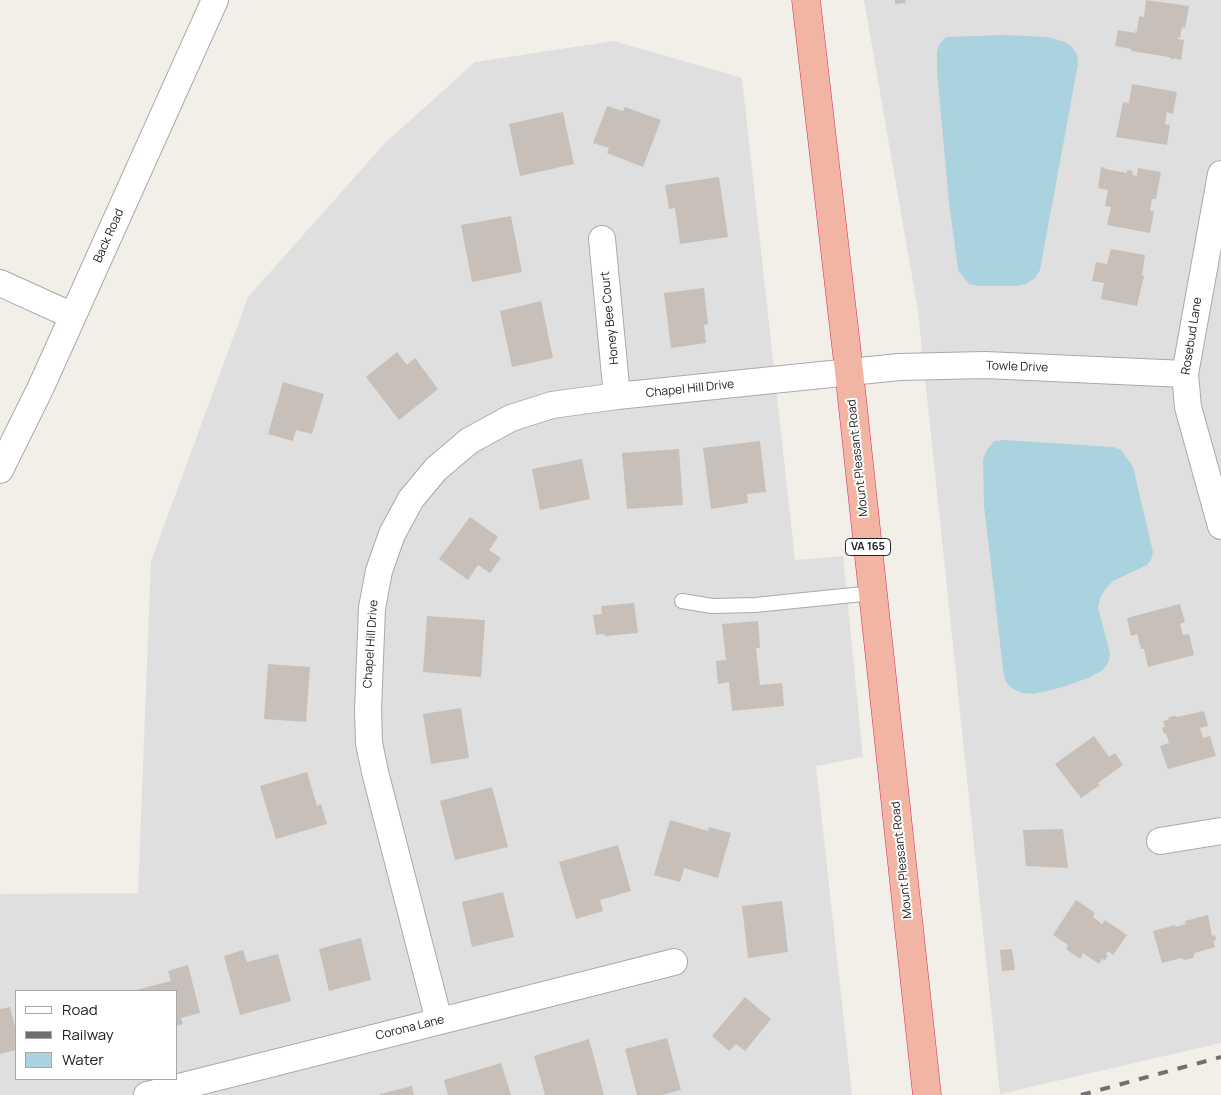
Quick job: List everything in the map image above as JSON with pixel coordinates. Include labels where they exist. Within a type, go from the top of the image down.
[{"type":"highway","name":"Mount Pleasant Road","points":[[806,0],[849,371],[927,1095]]},
{"type":"street","name":"Back Road","points":[[0,470],[41,387],[215,0]]},
{"type":"street","name":"Rosebud Lane","points":[[1221,174],[1185,374],[1188,407],[1221,526]]},
{"type":"street","name":"Honey Bee Court","points":[[602,239],[617,396]]},
{"type":"street","points":[[0,283],[73,316]]},
{"type":"street","name":"Towle Drive","points":[[849,371],[899,367],[985,365],[1185,374]]},
{"type":"street","name":"Chapel Hill Drive","points":[[439,1020],[369,743],[368,710],[372,608],[379,571],[392,534],[411,499],[436,469],[469,441],[511,418],[552,405],[617,396],[849,371]]},
{"type":"street","points":[[1160,842],[1221,830]]},
{"type":"street","name":"Corona Lane","points":[[146,1095],[674,962]]},
{"type":"lane","points":[[682,601],[712,606],[755,605],[873,593]]},
{"type":"shaded area","points":[[864,0],[1221,0],[1221,1043],[1000,1094],[918,311]]},
{"type":"shaded area","points":[[614,41],[742,78],[795,560],[843,556],[863,757],[816,766],[852,1095],[0,1095],[0,894],[138,893],[151,561],[248,297],[385,143],[475,62]]},
{"type":"water","points":[[1005,35],[1047,37],[1065,42],[1077,54],[1078,64],[1040,270],[1035,278],[1026,284],[1016,286],[978,286],[969,284],[958,270],[949,202],[937,72],[937,51],[940,43],[946,37]]},
{"type":"water","points":[[1005,440],[1113,447],[1121,450],[1133,467],[1153,552],[1151,560],[1147,565],[1113,581],[1100,598],[1098,608],[1110,653],[1109,661],[1103,670],[1063,687],[1034,694],[1023,693],[1013,689],[1006,682],[984,506],[983,459],[994,441]]},
{"type":"building","points":[[895,0],[905,0],[906,3],[895,4]]},
{"type":"building","points":[[1146,0],[1189,6],[1185,28],[1182,27],[1180,38],[1178,37],[1178,39],[1184,40],[1181,60],[1173,58],[1173,60],[1169,57],[1131,51],[1132,49],[1115,46],[1118,30],[1135,33],[1137,31],[1139,16],[1144,17]]},
{"type":"building","points":[[1132,84],[1177,92],[1173,114],[1167,112],[1165,124],[1170,125],[1167,145],[1116,137],[1123,102],[1129,103]]},
{"type":"building","points":[[607,106],[623,111],[625,107],[661,120],[643,167],[607,153],[609,148],[593,143]]},
{"type":"building","points":[[563,112],[574,164],[520,176],[509,124]]},
{"type":"building","points":[[1101,167],[1127,173],[1127,170],[1133,171],[1132,175],[1137,176],[1138,168],[1161,172],[1156,199],[1152,199],[1150,211],[1154,211],[1150,233],[1107,225],[1111,207],[1105,206],[1108,190],[1098,188]]},
{"type":"building","points":[[719,177],[728,237],[680,244],[675,208],[669,209],[665,185]]},
{"type":"building","points":[[511,216],[522,272],[472,282],[461,225]]},
{"type":"building","points":[[1111,249],[1145,255],[1142,275],[1144,276],[1137,306],[1101,299],[1104,283],[1092,281],[1096,262],[1107,264]]},
{"type":"building","points":[[704,288],[708,324],[704,325],[706,343],[671,348],[664,293]]},
{"type":"building","points":[[541,301],[553,358],[512,367],[500,311]]},
{"type":"building","points":[[397,352],[407,365],[415,358],[438,389],[399,420],[366,377]]},
{"type":"building","points":[[283,382],[324,394],[312,434],[296,430],[293,441],[268,434]]},
{"type":"building","points":[[760,441],[766,492],[747,494],[748,503],[711,509],[703,448]]},
{"type":"building","points":[[679,449],[683,505],[627,509],[622,453]]},
{"type":"building","points":[[582,459],[590,499],[540,510],[532,469]]},
{"type":"building","points":[[470,517],[498,537],[489,550],[501,558],[490,573],[478,565],[468,580],[439,559]]},
{"type":"building","points":[[634,603],[638,633],[596,635],[593,615],[602,614],[601,606]]},
{"type":"building","points":[[1180,604],[1185,622],[1180,624],[1183,635],[1189,634],[1194,655],[1148,667],[1144,649],[1141,649],[1137,634],[1131,636],[1127,618]]},
{"type":"building","points":[[427,616],[485,620],[481,677],[423,672]]},
{"type":"building","points":[[758,621],[760,648],[756,648],[760,685],[782,683],[784,706],[732,711],[729,682],[718,684],[716,661],[726,660],[722,624]]},
{"type":"building","points":[[268,664],[310,667],[306,722],[264,719]]},
{"type":"building","points":[[461,708],[469,758],[431,764],[423,714]]},
{"type":"building","points":[[1204,711],[1208,726],[1200,728],[1203,738],[1210,736],[1216,756],[1168,769],[1160,746],[1169,743],[1166,733],[1164,734],[1162,728],[1165,727],[1163,721],[1168,720],[1169,717]]},
{"type":"building","points":[[1094,736],[1109,757],[1115,753],[1123,765],[1098,783],[1100,785],[1081,798],[1055,764]]},
{"type":"building","points":[[307,772],[317,806],[321,804],[327,824],[276,839],[260,786]]},
{"type":"building","points":[[492,787],[508,847],[455,860],[440,801]]},
{"type":"building","points":[[670,820],[708,831],[709,827],[731,833],[718,878],[684,868],[680,882],[654,875]]},
{"type":"building","points":[[1063,829],[1068,868],[1026,866],[1023,830]]},
{"type":"building","points":[[618,845],[631,891],[600,900],[603,911],[576,919],[559,862]]},
{"type":"building","points":[[503,892],[514,937],[472,947],[462,902]]},
{"type":"building","points":[[1076,900],[1095,913],[1093,917],[1102,924],[1105,920],[1127,935],[1113,955],[1108,951],[1106,954],[1108,956],[1105,960],[1102,959],[1099,964],[1083,953],[1080,959],[1066,949],[1068,945],[1053,935]]},
{"type":"building","points":[[782,901],[788,952],[748,958],[742,906]]},
{"type":"building","points":[[1208,915],[1212,936],[1215,935],[1216,940],[1213,941],[1215,947],[1195,953],[1193,958],[1184,960],[1181,958],[1162,963],[1153,931],[1186,924],[1185,921]]},
{"type":"building","points":[[361,938],[371,980],[329,991],[319,949]]},
{"type":"building","points":[[1012,949],[1015,970],[1002,971],[1000,950]]},
{"type":"building","points":[[243,950],[247,962],[278,954],[291,1001],[240,1015],[224,956]]},
{"type":"building","points":[[188,965],[200,1013],[181,1018],[183,1024],[178,1025],[178,990],[136,990],[171,981],[168,971]]},
{"type":"building","points":[[745,997],[771,1019],[745,1051],[736,1044],[729,1051],[712,1036]]},
{"type":"building","points":[[10,1007],[15,1027],[15,1050],[0,1054],[0,1009]]},
{"type":"building","points":[[667,1038],[681,1090],[662,1095],[637,1095],[625,1049]]},
{"type":"building","points":[[589,1039],[604,1095],[545,1095],[534,1056]]},
{"type":"building","points":[[501,1063],[511,1095],[448,1095],[444,1080]]},
{"type":"building","points":[[412,1086],[414,1095],[380,1095],[380,1094]]},
{"type":"railway","points":[[1081,1095],[1221,1057]]}]
